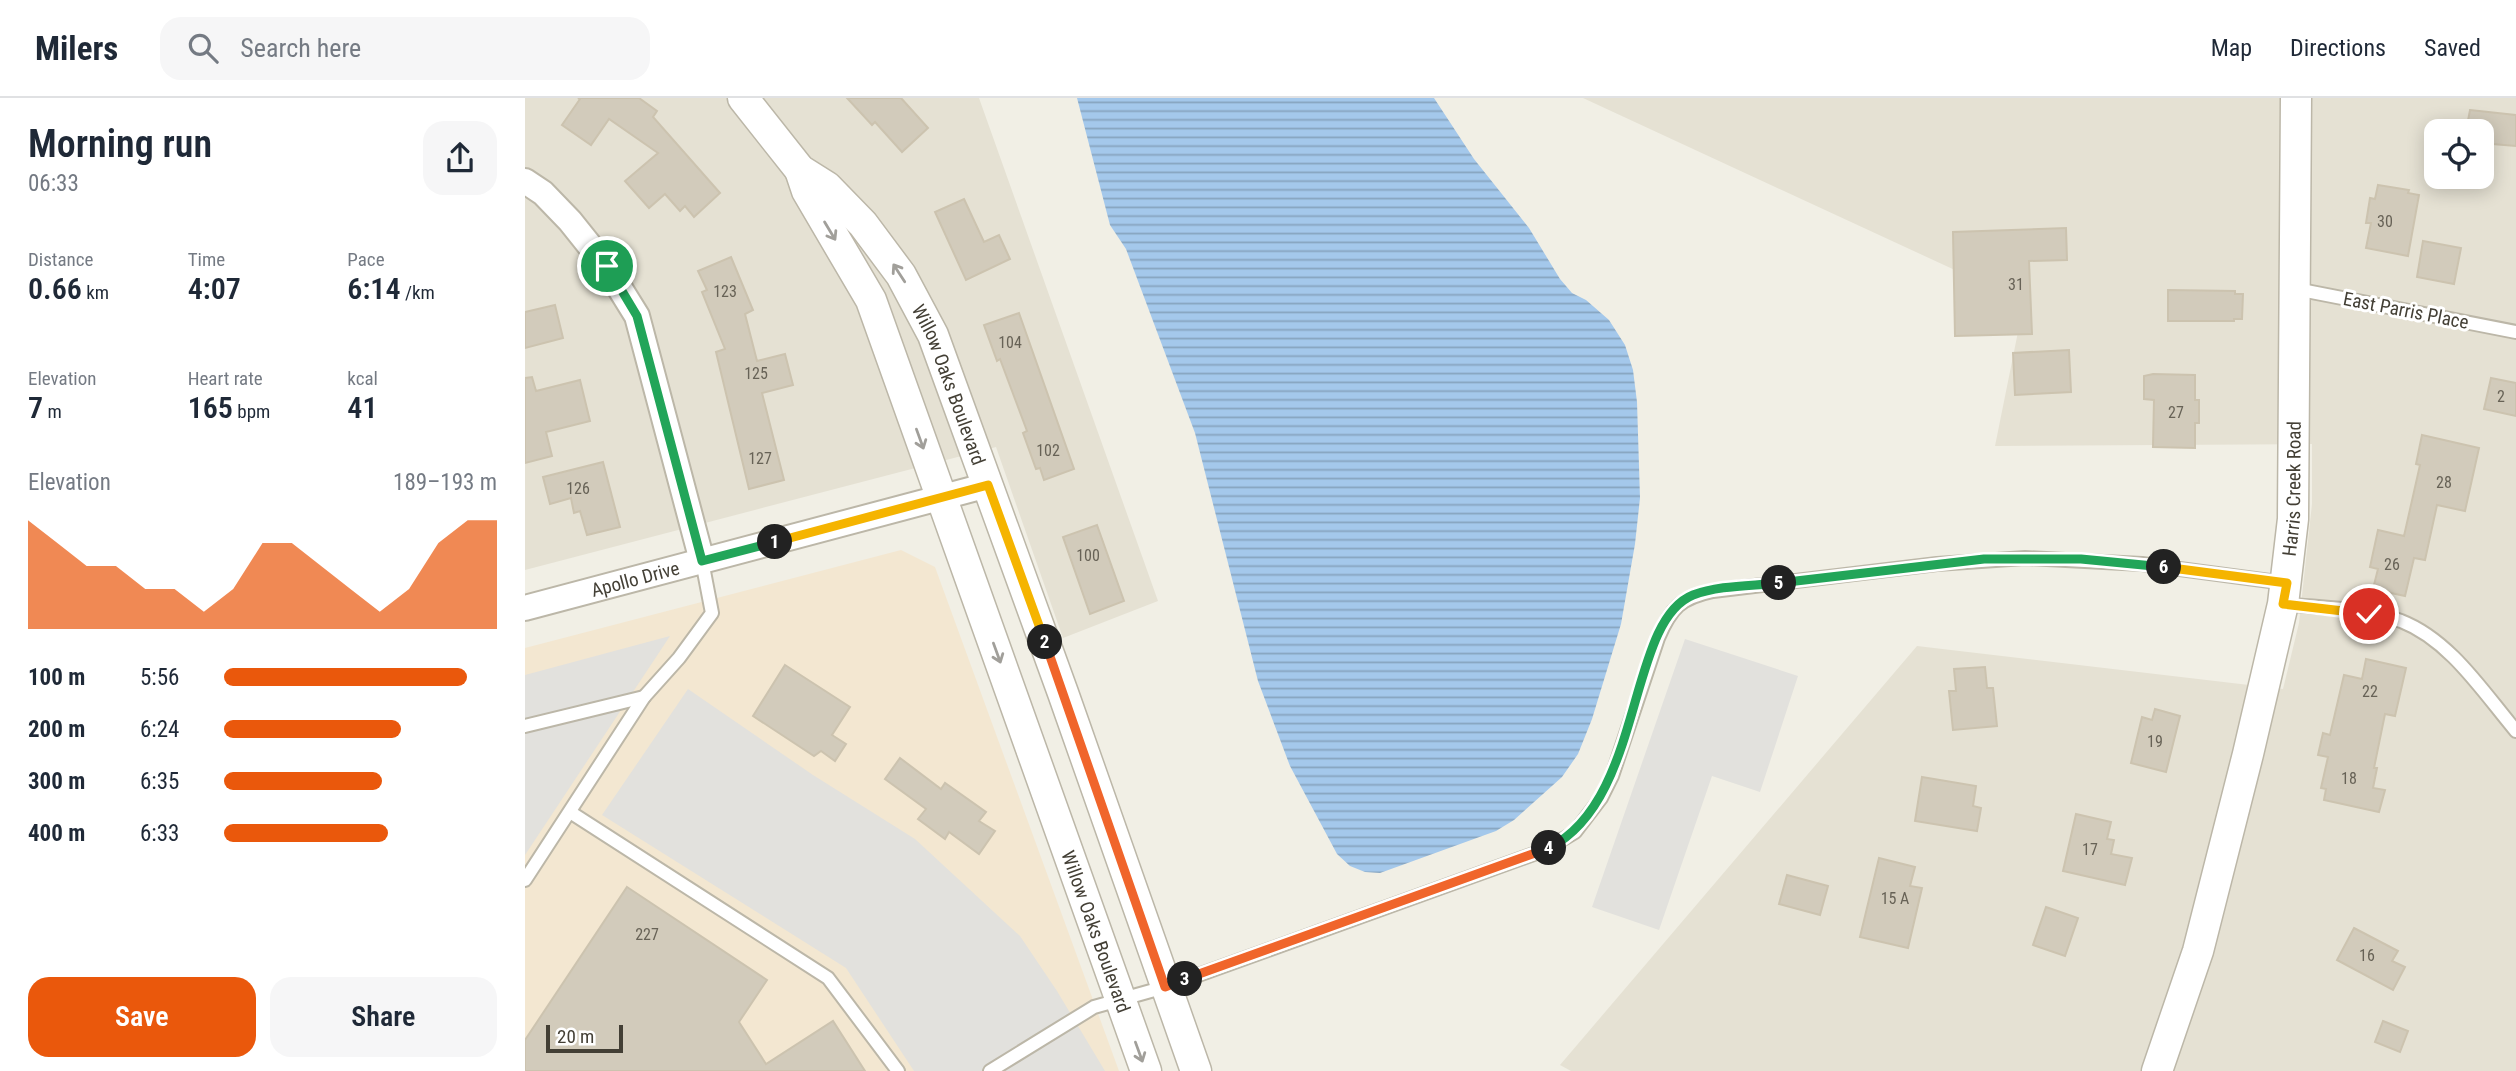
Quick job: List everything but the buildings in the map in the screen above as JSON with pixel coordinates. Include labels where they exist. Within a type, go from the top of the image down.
[{"type":"street","name":"Willow Oaks Boulevard","points":[[743,98],[800,170],[827,187],[863,224],[901,275],[933,335],[1196,1071]]},
{"type":"street","name":"Harris Creek Road","points":[[2158,1071],[2198,951],[2285,594],[2293,519],[2296,98]]},
{"type":"street","name":"Willow Oaks Boulevard","points":[[800,170],[807,191],[870,300],[1146,1071]]},
{"type":"street","points":[[525,181],[543,192],[570,221],[607,266],[637,316],[702,561]]},
{"type":"street","name":"Apollo Drive","points":[[525,608],[988,485]]},
{"type":"lane","name":"East Parris Place","points":[[2296,289],[2516,332]]},
{"type":"lane","points":[[990,1071],[1094,1007],[1165,987],[1545,850],[1575,832],[1601,798],[1612,776],[1667,616],[1679,604],[1694,595],[1937,564],[2025,558],[2142,564],[2401,621],[2437,641],[2516,731]]},
{"type":"lane","points":[[525,880],[644,697],[680,658],[712,613],[702,561]]},
{"type":"lane","points":[[525,726],[644,697]]},
{"type":"lane","points":[[570,811],[828,978],[898,1071]]},
{"type":"shaded area","points":[[525,98],[979,98],[1158,601],[1063,638],[996,447],[525,570]]},
{"type":"shaded area","points":[[1583,98],[2516,98],[2516,1071],[1571,1071],[1560,1065],[1917,646],[2283,689],[2299,623],[2312,504],[2312,444],[1995,446],[2024,302]]},
{"type":"shaded area","points":[[901,550],[935,567],[1119,1071],[525,1071],[525,648]]},
{"type":"shaded area","points":[[670,636],[525,855],[525,675]]},
{"type":"shaded area","points":[[1685,639],[1798,676],[1760,792],[1712,776],[1659,930],[1592,907]]},
{"type":"shaded area","points":[[688,689],[813,775],[915,839],[1020,936],[1105,1071],[914,1071],[846,968],[602,815]]},
{"type":"water","points":[[1077,98],[1434,98],[1474,159],[1529,228],[1560,279],[1572,293],[1586,300],[1609,320],[1625,345],[1633,370],[1637,402],[1640,498],[1621,624],[1592,719],[1578,754],[1562,777],[1514,820],[1496,831],[1380,873],[1365,872],[1350,866],[1337,854],[1290,766],[1258,681],[1195,433],[1126,249],[1110,225]]},
{"type":"route","points":[[607,266],[637,316],[702,561],[988,485],[1165,987],[1545,850],[1575,832],[1588,818],[1612,776],[1657,638],[1667,616],[1679,604],[1694,595],[1984,559],[2081,559],[2287,583],[2283,604],[2369,614]]}]
